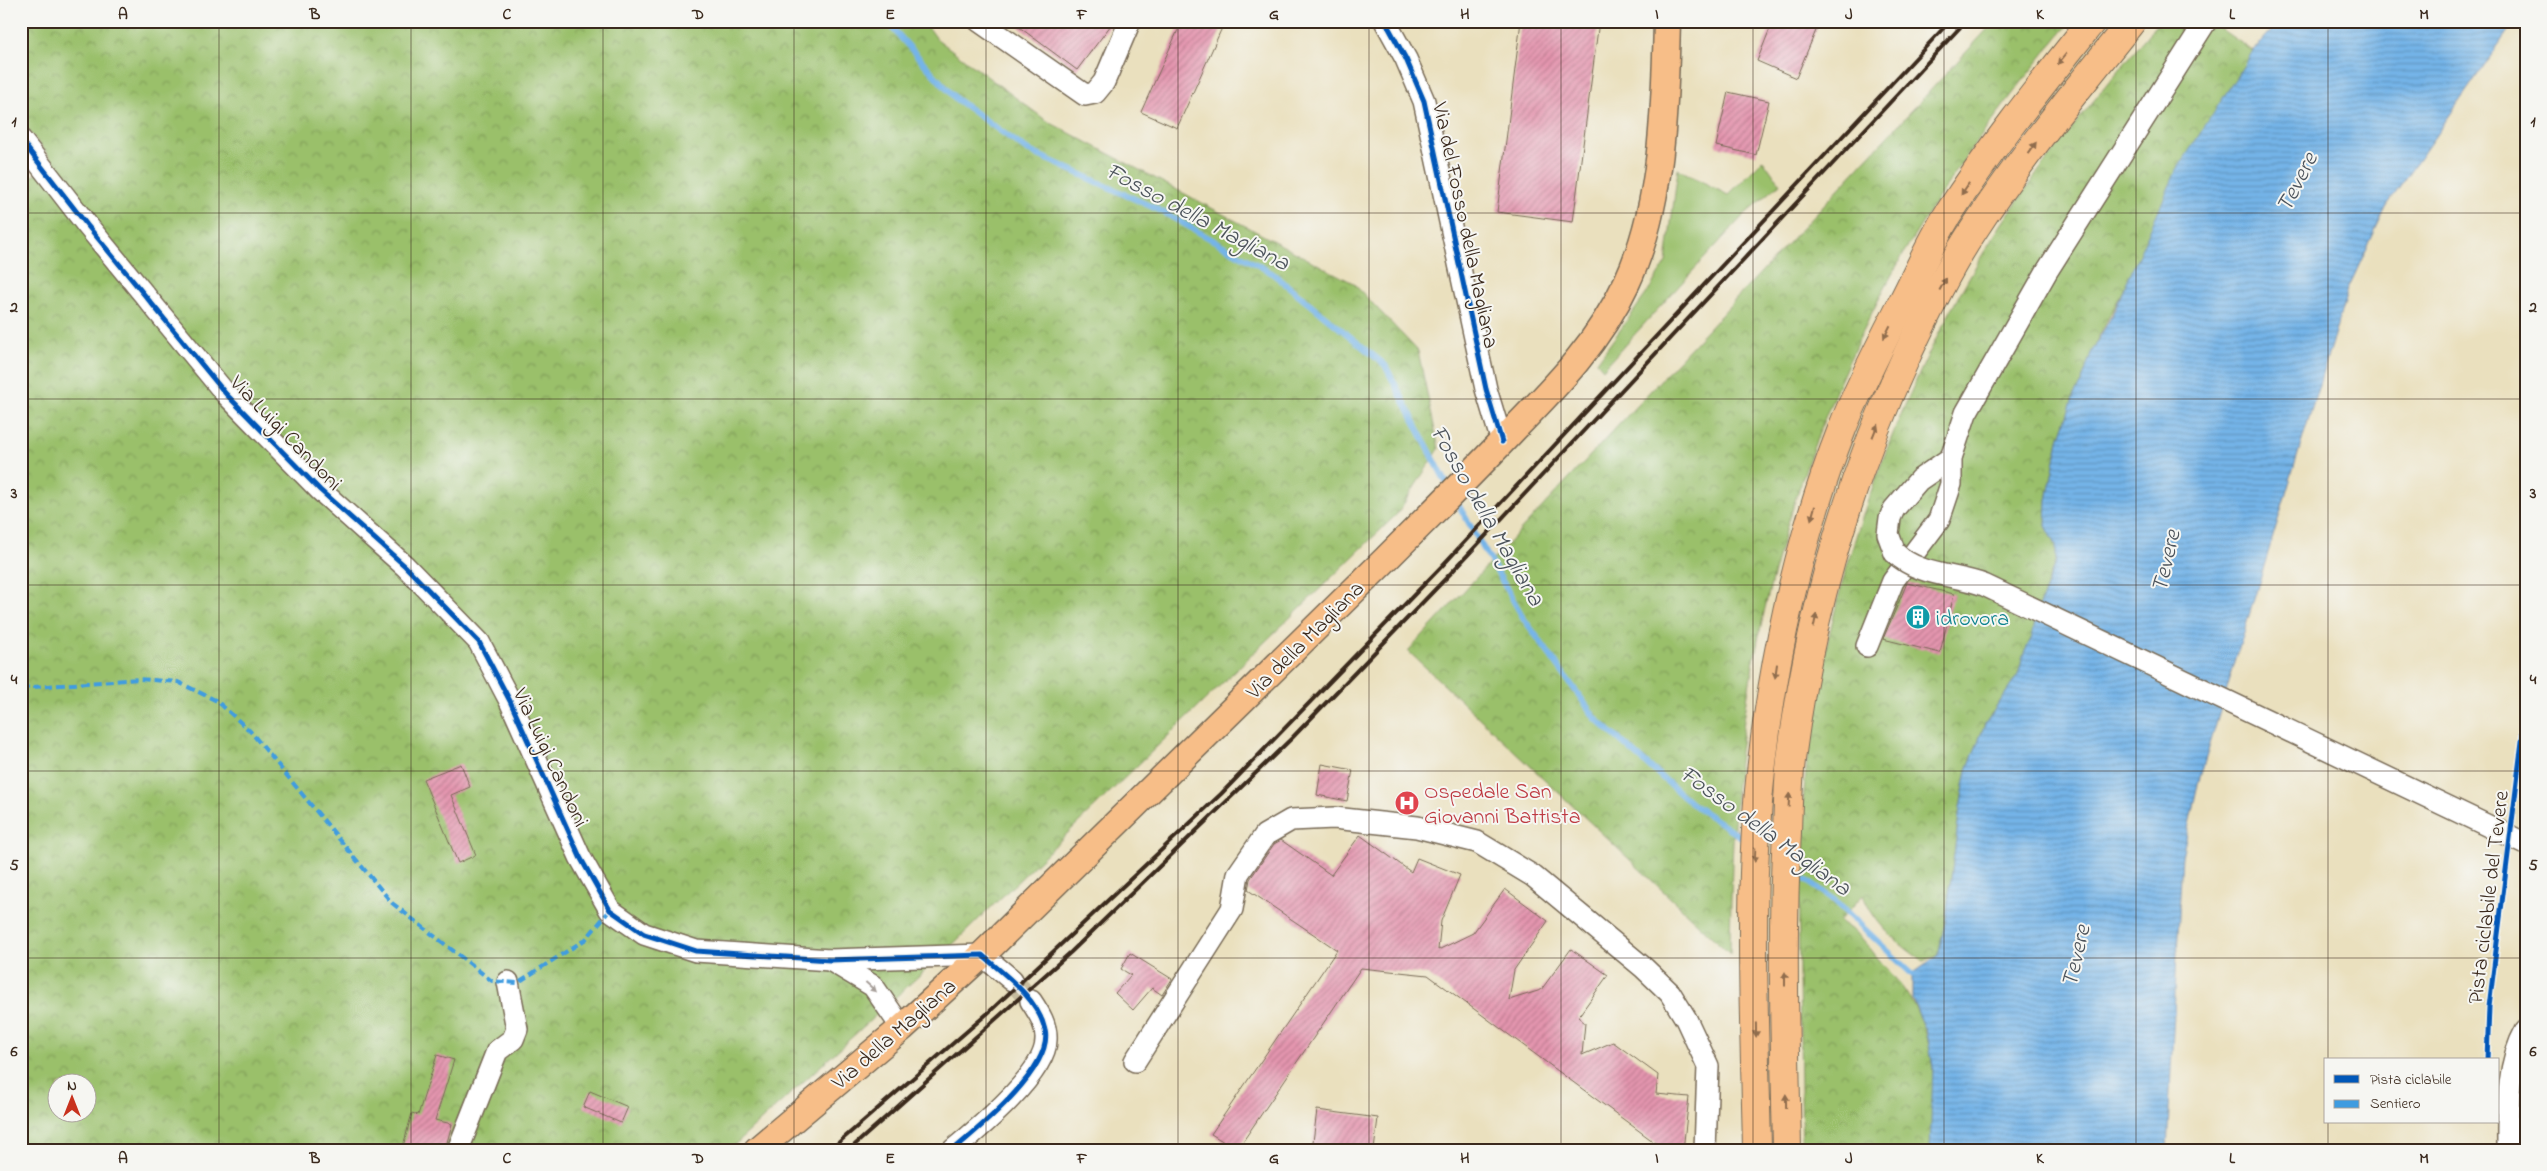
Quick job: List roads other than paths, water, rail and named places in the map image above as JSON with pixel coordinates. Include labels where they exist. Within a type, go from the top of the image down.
[{"type":"highway","points":[[1757,1150],[1754,924],[1755,854],[1759,789],[1779,650],[1808,533],[1828,467],[1868,369],[1944,220],[1995,143],[2092,21]]},
{"type":"highway","points":[[1787,1150],[1784,877],[1791,755],[1804,674],[1820,596],[1856,476],[1894,384],[1930,307],[1972,231],[2060,109],[2132,21]]},
{"type":"main road","name":"Via della Magliana","points":[[758,1150],[902,1028],[982,955],[1481,466],[1581,358],[1604,327],[1631,273],[1654,187],[1665,102],[1667,21]]},
{"type":"street","points":[[979,21],[1085,95],[1095,93],[1104,82],[1130,21]]},
{"type":"street","name":"Via del Fosso della Magliana","points":[[1385,21],[1406,59],[1424,101],[1486,389],[1502,442]]},
{"type":"street","points":[[1867,646],[1893,581],[1939,520],[1952,484],[1951,458],[1966,413],[2047,271],[2206,21]]},
{"type":"street","name":"Via Luigi Candoni","points":[[21,140],[87,225],[226,394],[320,490],[451,610],[479,642],[510,701],[580,857],[610,910],[644,934],[696,951],[830,960],[982,955]]},
{"type":"street","points":[[1951,458],[1919,480],[1894,509],[1890,518],[1888,534],[1895,553],[1902,560],[1922,569],[1984,585],[2526,844]]},
{"type":"street","points":[[1135,1061],[1232,908],[1238,874],[1265,835],[1290,820],[1334,818],[1417,827],[1477,842],[1533,876],[1644,968],[1670,993],[1686,1019],[1708,1066],[1705,1150]]},
{"type":"street","points":[[982,955],[1012,980]]},
{"type":"street","name":"Via Luigi Candoni","points":[[830,960],[873,986],[902,1028]]},
{"type":"street","points":[[458,1150],[497,1051],[513,1039],[517,1029],[508,982]]},
{"type":"street","points":[[953,1150],[979,1128],[1022,1085],[1042,1054],[1046,1042],[1046,1030],[1040,1016],[1030,1001]]},
{"type":"street","points":[[2508,1150],[2508,1107],[2516,1046],[2526,1030]]},
{"type":"water","name":"Tevere","points":[[2280,21],[2515,21],[2386,207],[2348,289],[2198,784],[2182,856],[2167,1150],[1930,1150],[1933,1067],[1927,1033],[1912,999],[1912,974],[1938,956],[1946,918],[1960,807],[1967,770],[1985,724],[2018,675],[2024,653],[2032,637],[2038,608],[2056,561],[2056,545],[2046,526],[2047,500],[2059,440],[2091,353],[2112,315],[2176,171],[2253,51]]},
{"type":"waterway","name":"Fosso della Magliana","points":[[886,21],[956,99],[1027,150],[1159,210],[1272,273],[1385,365],[1449,488]]},
{"type":"waterway","name":"Fosso della Magliana","points":[[1455,499],[1524,619],[1596,719],[1692,804],[1749,842]]},
{"type":"waterway","name":"Fosso della Magliana","points":[[1792,871],[1832,898],[1912,974],[1919,975]]},
{"type":"tunnel","points":[[1012,980],[1031,1001]]},
{"type":"railway","points":[[830,1150],[988,1013],[1221,794],[1441,567],[1950,21]]},
{"type":"railway","points":[[849,1150],[1071,952],[1292,738],[1450,574],[1966,21]]},
{"type":"place","name":"idrovora","points":[[1918,617]]},
{"type":"place","name":"Ospedale San Giovanni Battista","points":[[1407,803]]}]
